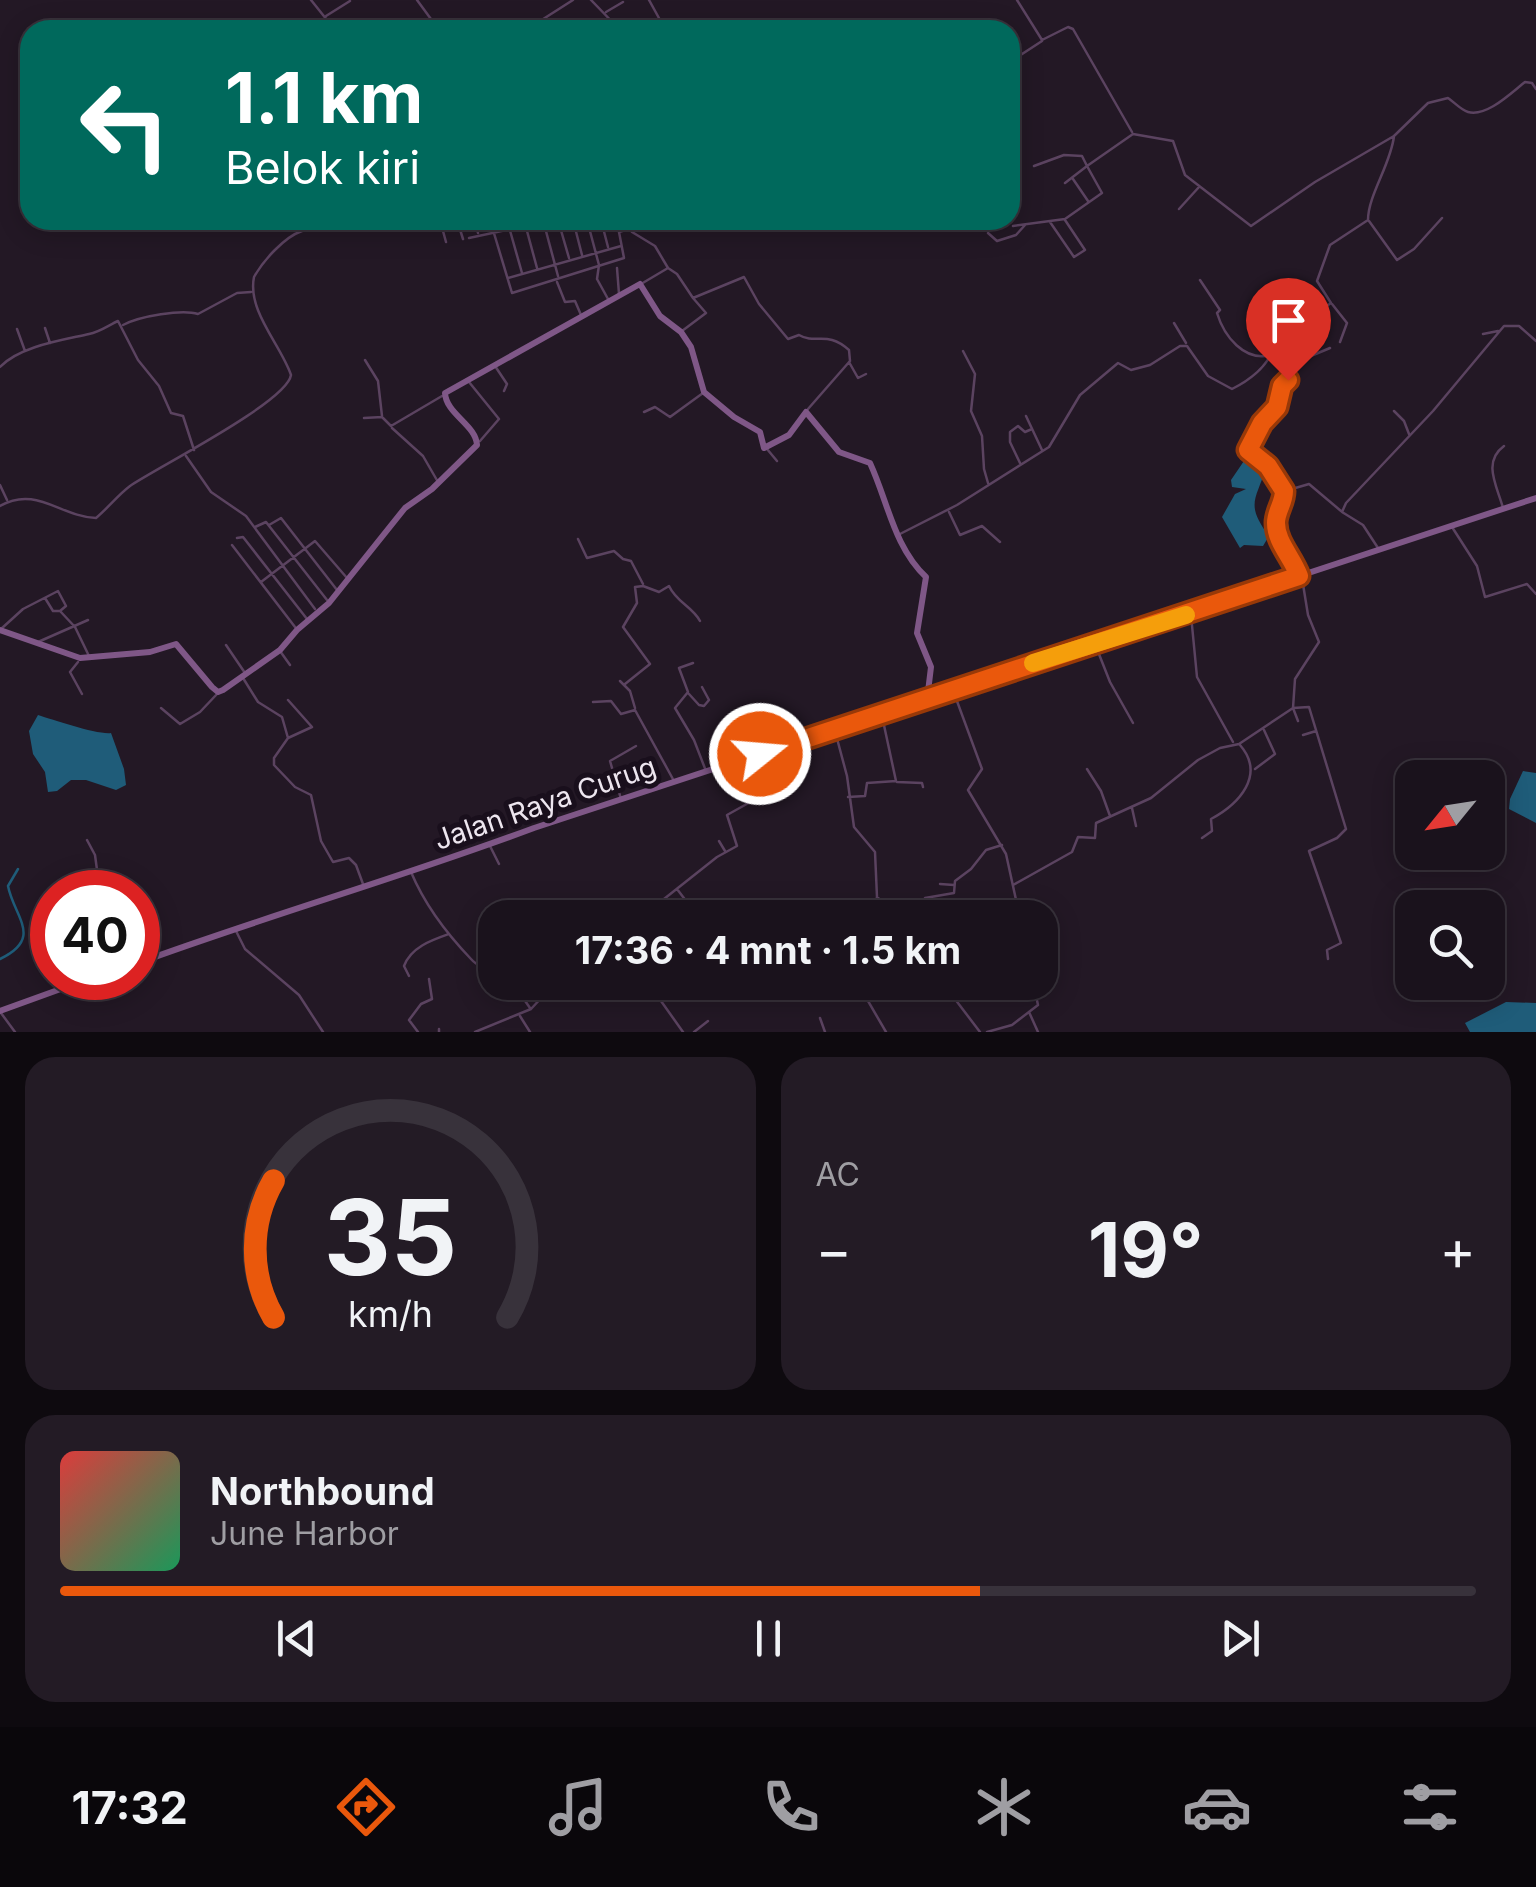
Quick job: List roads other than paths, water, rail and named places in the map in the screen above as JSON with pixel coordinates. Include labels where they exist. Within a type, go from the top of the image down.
[{"type":"street","points":[[311,0],[327,20]]},
{"type":"street","points":[[325,17],[350,0]]},
{"type":"street","points":[[541,20],[574,0]]},
{"type":"street","points":[[591,0],[611,20]]},
{"type":"street","points":[[1017,0],[1043,41]]},
{"type":"street","points":[[557,2],[561,7]]},
{"type":"street","points":[[604,13],[623,2]]},
{"type":"street","points":[[1020,56],[1068,27],[1073,29],[1133,134]]},
{"type":"street","points":[[1066,182],[1133,134],[1173,140],[1185,175],[1251,226],[1329,173],[1394,136],[1428,102],[1448,98],[1464,111],[1477,112],[1525,82],[1532,83],[1536,90]]},
{"type":"street","points":[[1394,136],[1368,220],[1397,260],[1414,249],[1442,218]]},
{"type":"street","points":[[1020,225],[1065,219],[1102,192],[1082,156],[1066,155],[1034,166]]},
{"type":"street","points":[[1072,177],[1090,203]]},
{"type":"street","points":[[1180,208],[1200,186]]},
{"type":"street","points":[[1050,221],[1074,257],[1085,250],[1065,219]]},
{"type":"street","points":[[1340,342],[1347,323],[1318,281],[1328,247],[1368,220]]},
{"type":"street","points":[[988,233],[999,240],[1022,231],[1025,224]]},
{"type":"street","points":[[0,506],[20,498],[36,498],[94,519],[132,484],[186,455],[284,390],[292,380],[253,292],[252,281],[257,270],[292,236],[304,230]]},
{"type":"street","points":[[443,230],[446,242]]},
{"type":"street","points":[[460,230],[463,239]]},
{"type":"street","points":[[477,230],[478,235]]},
{"type":"street","points":[[493,230],[512,293],[624,258],[619,232],[626,230]]},
{"type":"street","points":[[469,238],[514,230]]},
{"type":"street","points":[[527,230],[538,269]]},
{"type":"street","points":[[545,230],[566,302],[574,301],[581,316]]},
{"type":"street","points":[[560,230],[570,260]]},
{"type":"street","points":[[576,230],[582,256]]},
{"type":"street","points":[[590,230],[600,265],[597,279],[609,300]]},
{"type":"street","points":[[604,230],[609,249]]},
{"type":"street","points":[[631,230],[655,246],[706,315],[681,332]]},
{"type":"street","points":[[510,231],[522,274]]},
{"type":"street","points":[[507,278],[622,245]]},
{"type":"street","points":[[618,268],[619,295]]},
{"type":"street","points":[[392,426],[494,364],[668,268]]},
{"type":"street","points":[[694,298],[744,277],[759,304],[788,339],[799,335],[805,339],[835,339],[851,353],[849,362],[788,435],[766,448]]},
{"type":"street","points":[[1200,280],[1220,310],[1216,313],[1219,322],[1234,344],[1256,357],[1273,352]]},
{"type":"street","points":[[640,284],[660,316],[681,332],[696,358],[704,392],[734,417],[758,430],[763,447],[777,461]]},
{"type":"street","points":[[122,326],[147,316],[186,310],[198,314],[237,293],[253,292]]},
{"type":"street","points":[[1174,323],[1208,376],[1232,389],[1265,366],[1276,340],[1331,303]]},
{"type":"street","points":[[0,367],[13,355],[94,334],[116,321],[138,360],[159,386],[171,412],[183,416],[194,450]]},
{"type":"street","points":[[1342,512],[1356,491],[1480,358],[1504,326],[1514,324],[1536,341]]},
{"type":"street","points":[[45,328],[50,344]]},
{"type":"street","points":[[17,329],[25,352]]},
{"type":"street","points":[[1483,334],[1499,332]]},
{"type":"street","points":[[898,535],[948,511],[1043,451],[1053,442],[1080,395],[1118,363],[1128,370],[1146,366],[1186,346]]},
{"type":"street","points":[[1286,367],[1330,348]]},
{"type":"street","points":[[963,351],[976,376],[972,411],[982,436],[988,484]]},
{"type":"street","points":[[1273,352],[1286,367],[1289,378],[1282,386],[1277,407],[1262,423],[1248,450],[1268,466],[1284,491],[1277,515],[1277,537],[1292,556],[1319,642],[1295,678],[1293,708],[1298,721]]},
{"type":"street","points":[[364,360],[380,388],[382,417],[422,456],[439,483]]},
{"type":"street","points":[[849,362],[858,378],[866,374]]},
{"type":"street","points":[[494,364],[507,384],[504,390]]},
{"type":"street","points":[[161,708],[180,724],[200,712],[218,692],[280,650],[329,603],[402,512],[439,483],[498,418],[469,381]]},
{"type":"street","points":[[644,412],[656,407],[670,417],[704,392]]},
{"type":"street","points":[[443,396],[479,442]]},
{"type":"street","points":[[1394,411],[1404,420],[1409,436]]},
{"type":"street","points":[[806,412],[839,452],[870,463],[883,488],[887,515],[916,569],[926,577],[917,635],[930,667],[927,700]]},
{"type":"street","points":[[1026,416],[1043,451]]},
{"type":"street","points":[[364,418],[382,417]]},
{"type":"street","points":[[1020,465],[1009,435],[1018,426],[1025,432],[1032,429]]},
{"type":"street","points":[[1503,509],[1491,466],[1494,454],[1504,446]]},
{"type":"street","points":[[186,455],[211,492],[242,512],[318,612]]},
{"type":"street","points":[[0,485],[8,502]]},
{"type":"street","points":[[1284,491],[1310,485],[1363,525],[1378,549]]},
{"type":"street","name":"Jalan Raya Curug","points":[[160,955],[1536,498]]},
{"type":"street","points":[[948,511],[960,535],[982,526],[1000,542]]},
{"type":"street","points":[[269,525],[281,518],[338,592]]},
{"type":"street","points":[[254,528],[264,521],[269,525],[329,603]]},
{"type":"street","points":[[1452,526],[1477,566],[1484,598],[1528,584],[1536,594]]},
{"type":"street","points":[[237,538],[242,536],[308,620]]},
{"type":"street","points":[[578,539],[587,558],[614,551],[624,560],[632,561],[643,586]]},
{"type":"street","points":[[261,582],[316,542],[347,578]]},
{"type":"street","points":[[232,546],[297,630]]},
{"type":"street","points":[[674,783],[623,682],[650,664],[623,627],[637,603],[634,588],[643,586],[659,592],[669,586],[678,602],[691,608],[700,621]]},
{"type":"street","points":[[45,597],[54,612],[66,608],[60,592],[45,597],[8,619],[0,630],[85,658],[153,652],[176,644],[218,692]]},
{"type":"street","points":[[60,611],[76,626],[85,658]]},
{"type":"street","points":[[1190,613],[1197,677],[1253,767]]},
{"type":"street","points":[[37,642],[88,620]]},
{"type":"street","points":[[1094,643],[1110,682],[1134,723]]},
{"type":"street","points":[[226,646],[258,702],[282,717],[288,738]]},
{"type":"street","points":[[280,650],[290,665]]},
{"type":"street","points":[[82,694],[70,672],[85,658]]},
{"type":"street","points":[[693,664],[686,663],[678,669],[688,692],[703,706],[709,700],[702,687]]},
{"type":"street","points":[[688,692],[675,708],[696,744],[706,772]]},
{"type":"street","points":[[954,692],[982,769],[968,790],[1002,845],[1016,900]]},
{"type":"street","points":[[288,700],[318,734]]},
{"type":"street","points":[[593,702],[611,701],[622,714],[634,709]]},
{"type":"street","points":[[1013,885],[1072,852],[1078,837],[1094,838],[1095,824],[1151,798],[1198,760],[1237,744],[1293,708],[1309,707],[1346,829],[1337,838],[1309,851],[1342,943],[1327,950],[1328,959]]},
{"type":"street","points":[[882,715],[896,781]]},
{"type":"street","points":[[312,728],[288,738],[273,763],[298,790],[311,794],[322,842],[334,862],[348,858],[354,862],[363,886]]},
{"type":"street","points":[[1253,767],[1275,754],[1263,728]]},
{"type":"street","points":[[1304,735],[1317,730]]},
{"type":"street","points":[[835,731],[847,776],[854,827],[875,852],[876,900]]},
{"type":"street","points":[[622,801],[610,761],[636,746]]},
{"type":"street","points":[[662,900],[738,844],[727,815],[773,790],[760,754]]},
{"type":"street","points":[[748,757],[752,768]]},
{"type":"street","points":[[1202,838],[1212,831],[1211,819],[1233,806],[1253,767]]},
{"type":"street","points":[[1087,769],[1110,817]]},
{"type":"street","points":[[756,782],[767,775]]},
{"type":"street","points":[[848,796],[865,795],[867,783],[896,781],[924,787]]},
{"type":"street","points":[[1131,806],[1136,826]]},
{"type":"street","points":[[87,840],[97,870]]},
{"type":"street","points":[[719,841],[726,852]]},
{"type":"street","points":[[490,845],[499,864]]},
{"type":"street","points":[[923,900],[954,893],[958,878],[986,850],[1002,845]]},
{"type":"street","points":[[410,871],[422,896],[478,964]]},
{"type":"street","points":[[940,884],[955,885]]},
{"type":"street","points":[[676,888],[685,900]]},
{"type":"street","points":[[877,897],[881,900]]},
{"type":"street","points":[[235,928],[245,949],[298,993],[323,1032]]},
{"type":"street","points":[[409,976],[404,968],[406,958],[451,933]]},
{"type":"street","points":[[418,1032],[410,1020],[421,1004],[431,1000],[428,980]]},
{"type":"street","points":[[15,1032],[0,1012],[32,1000]]},
{"type":"street","points":[[525,1000],[531,1009]]},
{"type":"street","points":[[475,1032],[520,1016],[538,1000]]},
{"type":"street","points":[[664,1000],[661,1002],[684,1032]]},
{"type":"street","points":[[867,1000],[886,1032]]},
{"type":"street","points":[[956,1000],[980,1032]]},
{"type":"street","points":[[987,1032],[1012,1025],[1038,1000]]},
{"type":"street","points":[[1028,1011],[1038,1032]]},
{"type":"street","points":[[520,1016],[530,1032]]},
{"type":"street","points":[[820,1018],[825,1032]]},
{"type":"street","points":[[694,1032],[708,1021]]},
{"type":"water","points":[[1246,458],[1266,468],[1255,509],[1269,536],[1263,546],[1240,548],[1222,517],[1235,494],[1246,489],[1232,487],[1231,480]]},
{"type":"water","points":[[38,715],[86,730],[111,733],[126,785],[116,790],[86,780],[71,780],[57,791],[48,792],[45,772],[33,754],[29,731]]},
{"type":"water","points":[[1523,771],[1536,773],[1536,823],[1509,809]]},
{"type":"water","points":[[1506,1002],[1536,1003],[1536,1032],[1470,1032],[1465,1023]]},
{"type":"waterway","points":[[0,959],[21,943],[23,935],[8,886],[18,869]]}]
